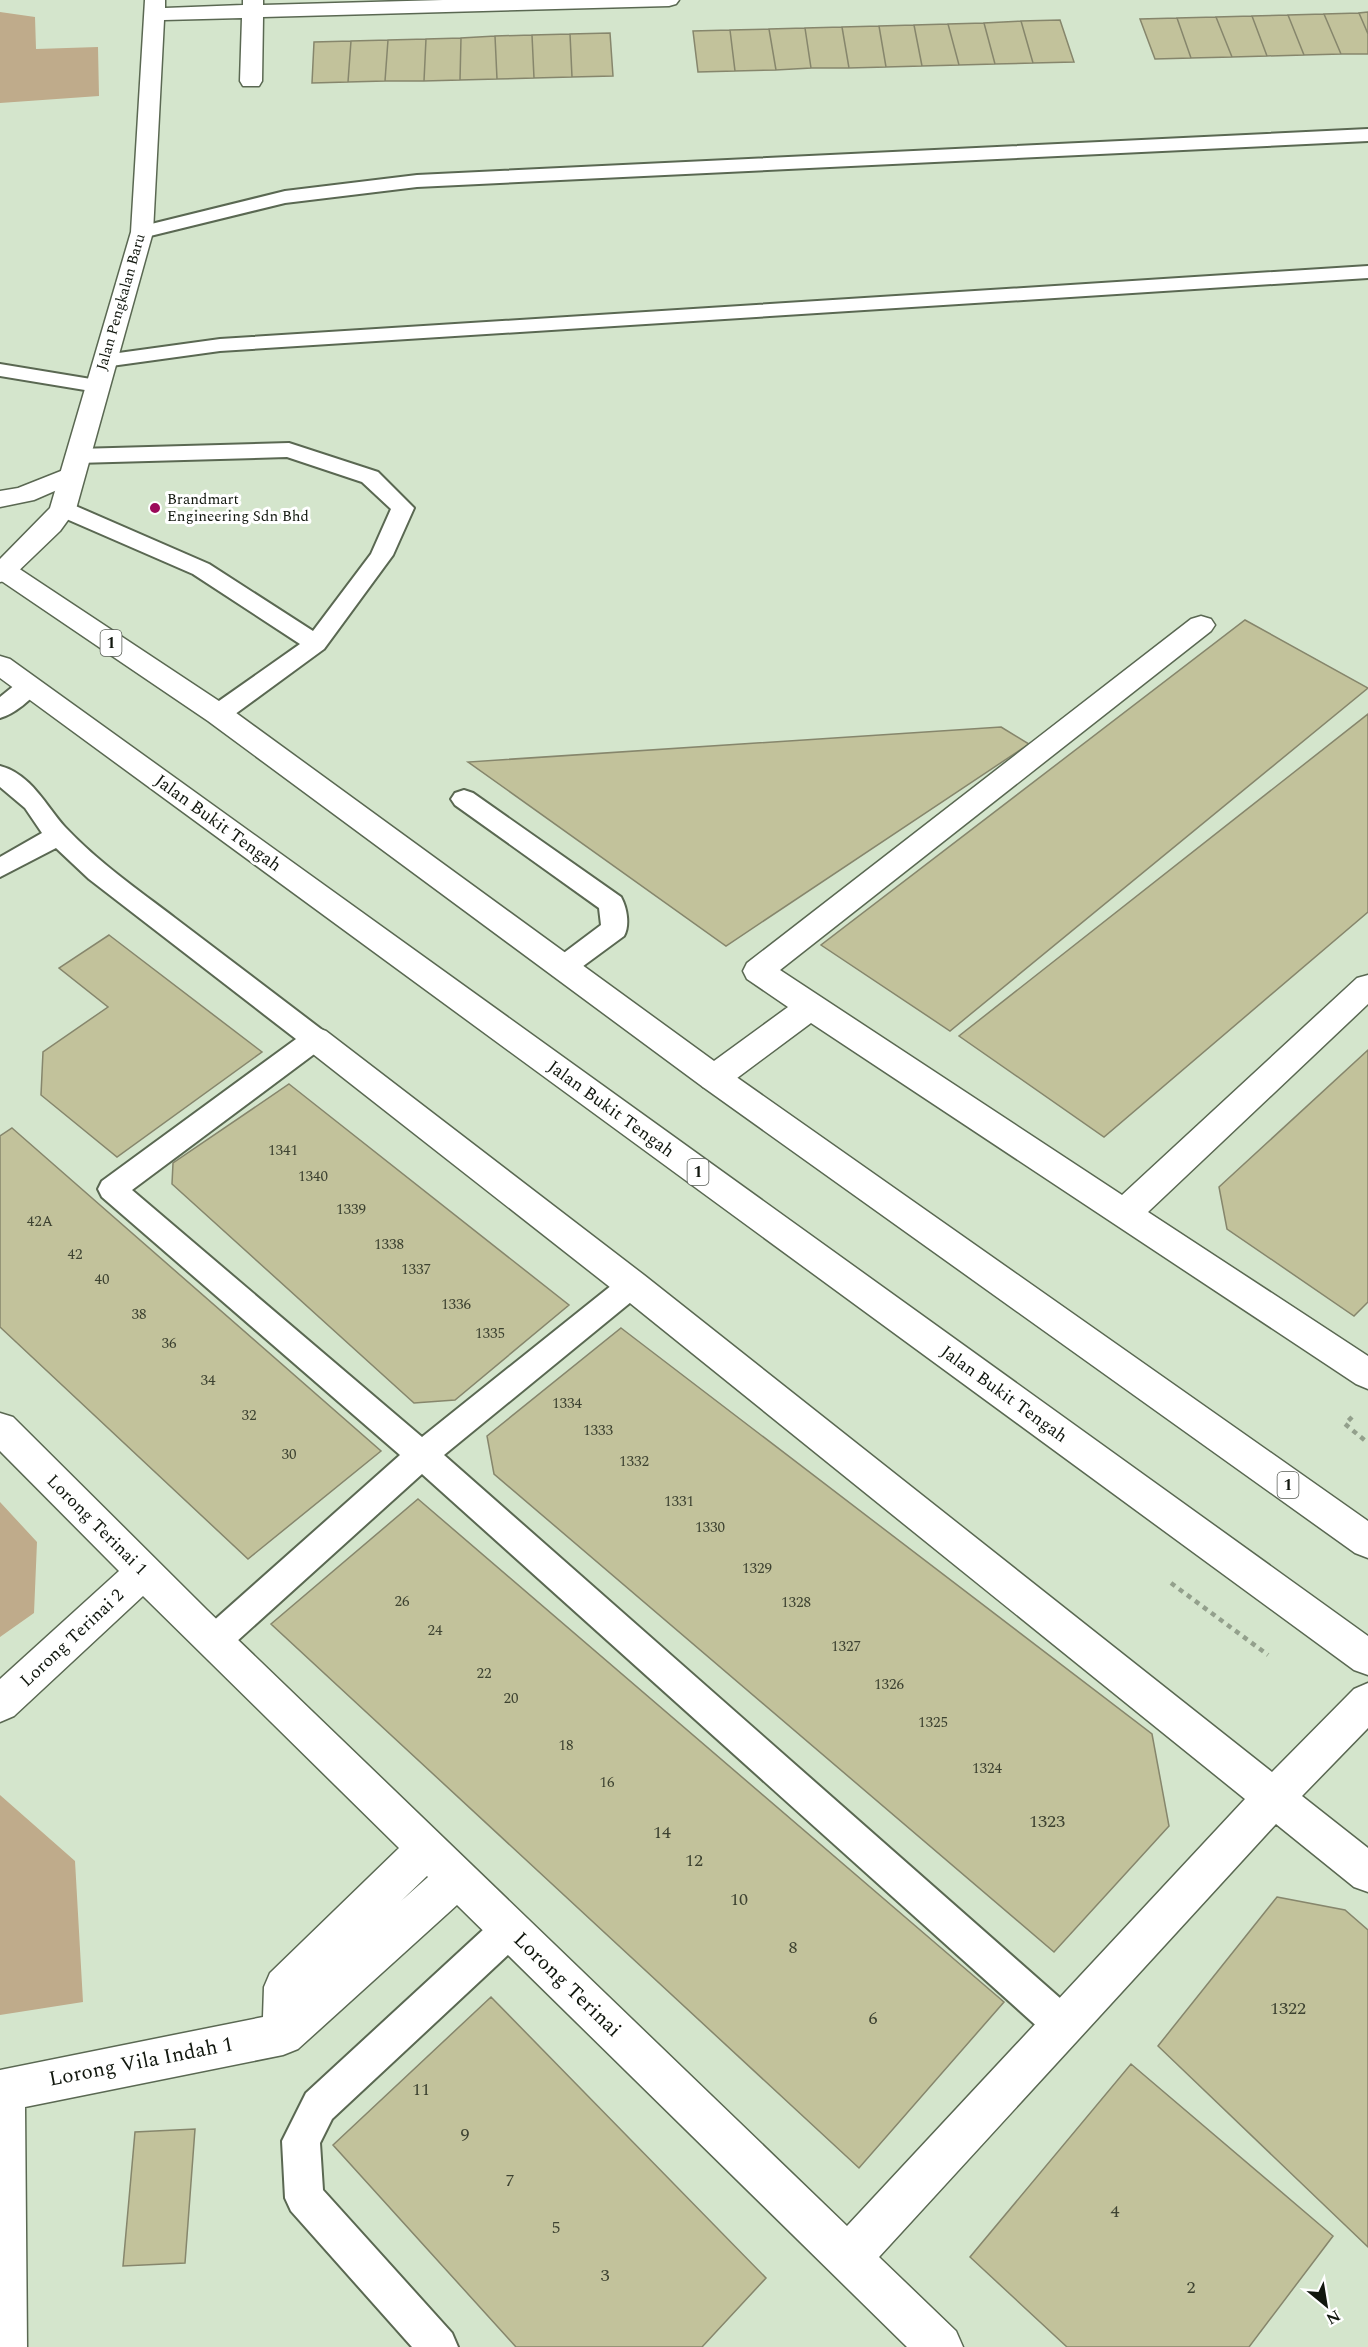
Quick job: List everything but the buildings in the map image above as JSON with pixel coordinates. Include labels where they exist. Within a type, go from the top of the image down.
[{"type":"main road","points":[[155,7],[669,0]]},
{"type":"main road","points":[[251,81],[253,6]]},
{"type":"main road","name":"Jalan Pengkalan Baru","points":[[2,571],[51,525],[63,509],[142,232],[155,7]]},
{"type":"main road","points":[[0,499],[25,494],[74,466]]},
{"type":"main road","name":"1","points":[[2,571],[218,714],[714,1078],[1368,1542]]},
{"type":"main road","points":[[1201,625],[758,971],[1368,1374]]},
{"type":"main road","name":"Jalan Bukit Tengah","points":[[0,665],[1368,1658]]},
{"type":"main road","points":[[1125,1213],[1368,986]]},
{"type":"main road","points":[[714,1078],[810,1007]]},
{"type":"main road","points":[[315,1039],[632,1285],[1272,1799],[1368,1873]]},
{"type":"main road","name":"Lorong Terinai 1","points":[[0,1428],[204,1631]]},
{"type":"main road","name":"Lorong Terinai 2","points":[[0,1704],[144,1572]]},
{"type":"main road","name":"Lorong Terinai","points":[[204,1631],[940,2347]]},
{"type":"main road","points":[[849,2258],[1272,1799],[1368,1701]]},
{"type":"main road","points":[[283,2034],[285,1987],[427,1848]]},
{"type":"main road","points":[[283,2034],[456,1878]]},
{"type":"main road","name":"Lorong Vila Indah 1","points":[[1,2091],[283,2034]]},
{"type":"main road","points":[[1,2091],[4,2347]]},
{"type":"lane","points":[[142,232],[285,197],[417,181],[1368,135]]},
{"type":"lane","points":[[104,361],[230,345],[1368,272]]},
{"type":"lane","points":[[0,370],[97,386]]},
{"type":"lane","points":[[74,466],[289,450],[370,477],[403,507],[382,555],[316,644],[218,714]]},
{"type":"lane","points":[[63,509],[201,569],[316,644]]},
{"type":"lane","points":[[0,710],[29,686]]},
{"type":"lane","points":[[0,774],[35,803],[42,817],[58,835],[98,873],[315,1039],[112,1189],[422,1455],[1064,2026]]},
{"type":"lane","points":[[464,799],[612,904],[615,929],[562,968]]},
{"type":"lane","points":[[0,868],[58,835]]},
{"type":"lane","points":[[204,1631],[632,1285]]},
{"type":"lane","points":[[438,2347],[304,2198],[302,2141],[319,2106],[510,1929]]},
{"type":"path","points":[[1345,1424],[1368,1443]]},
{"type":"path","points":[[1171,1583],[1268,1655]]},
{"type":"shaded area","points":[[0,12],[35,17],[36,49],[98,47],[99,96],[0,103]]},
{"type":"shaded area","points":[[0,1502],[37,1542],[34,1613],[0,1637]]},
{"type":"shaded area","points":[[0,1795],[75,1861],[83,2002],[0,2015]]},
{"type":"place","name":"Brandmart Engineering Sdn Bhd","points":[[155,508]]}]
